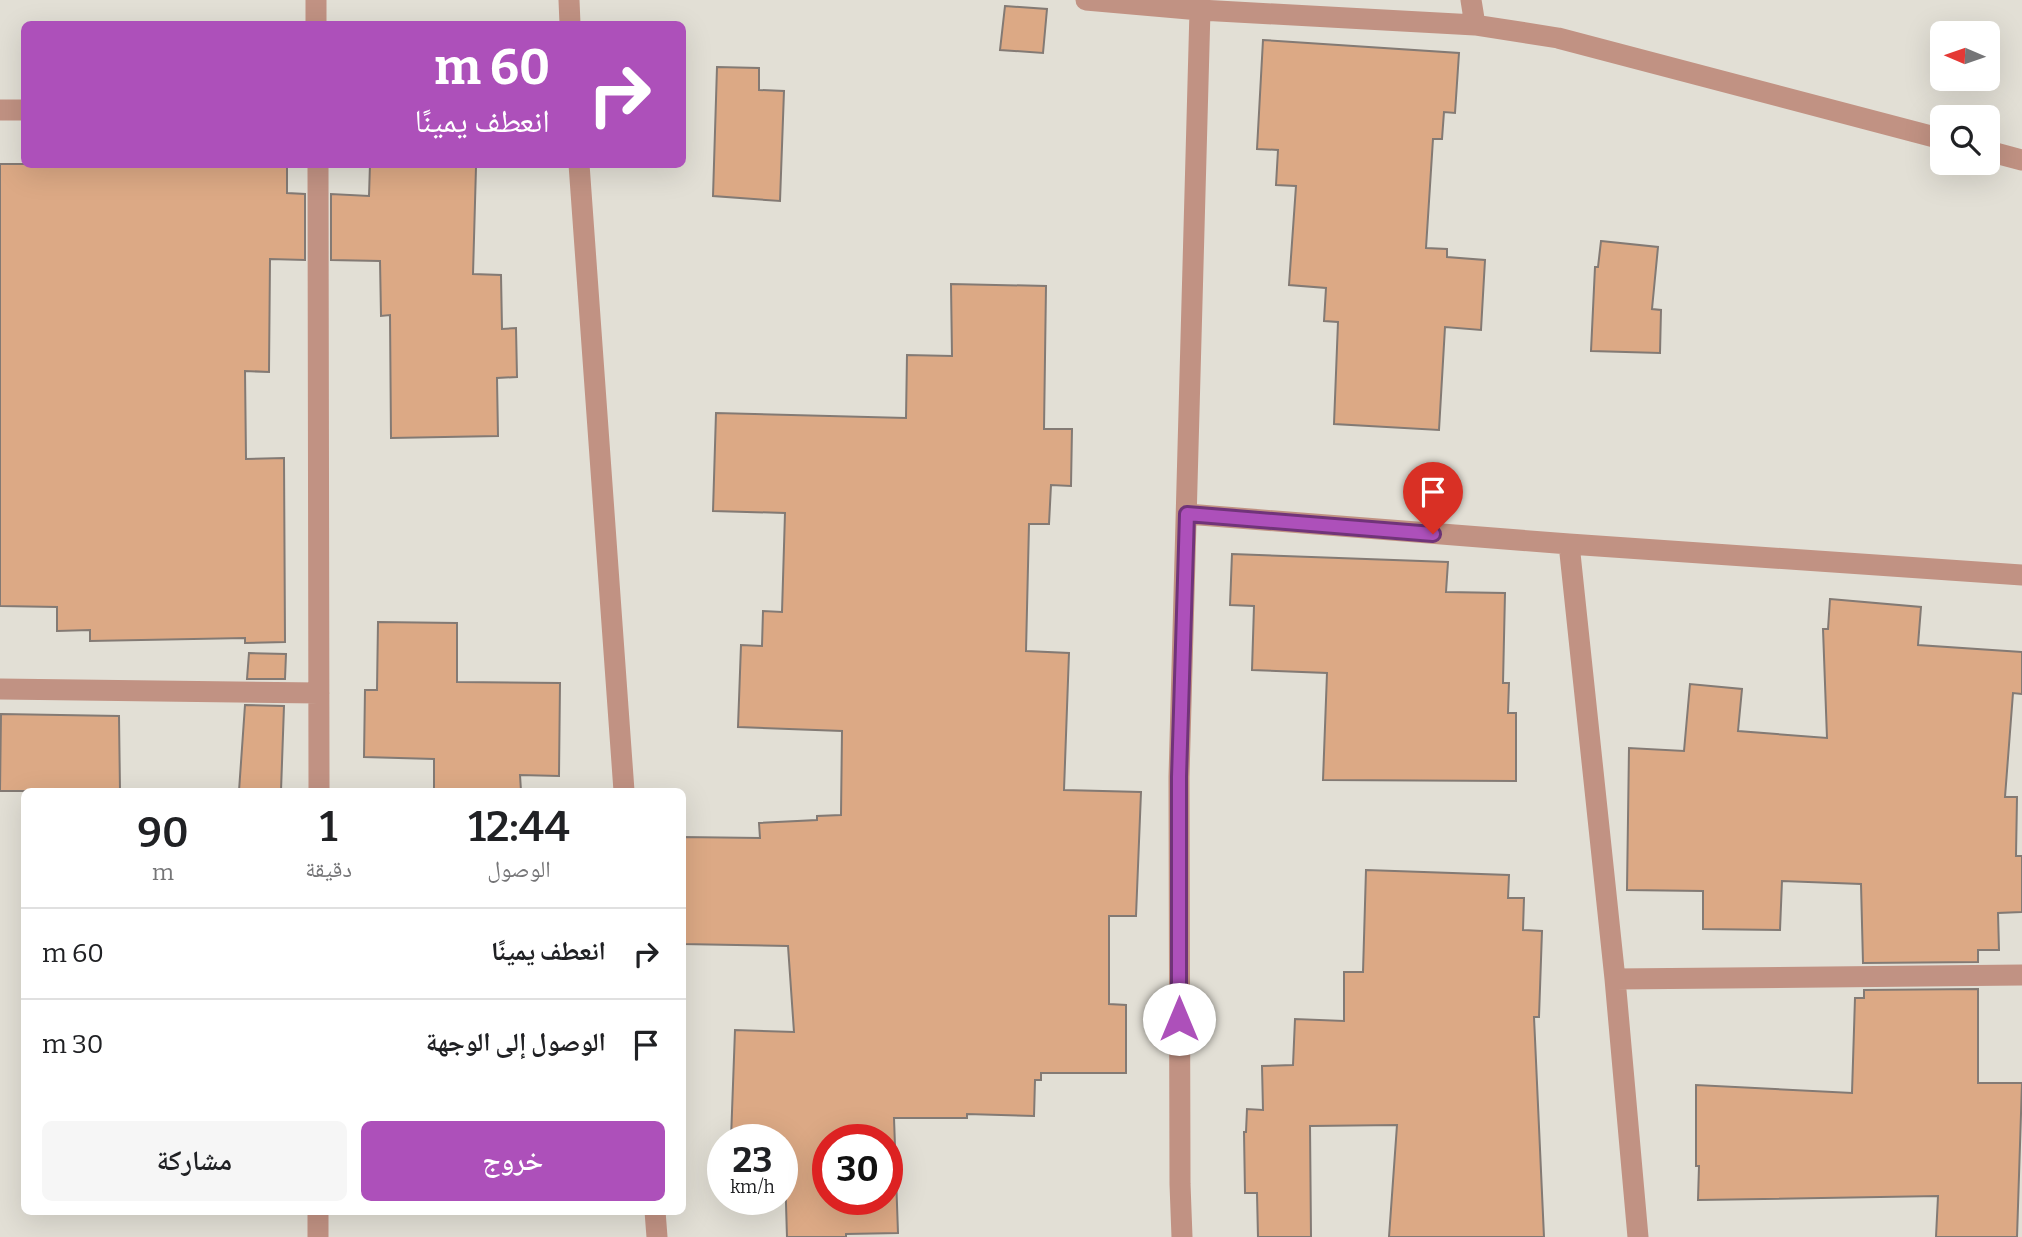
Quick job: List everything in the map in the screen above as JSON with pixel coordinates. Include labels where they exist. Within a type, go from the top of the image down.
[{"type":"street","points":[[316,0],[316,21]]},
{"type":"street","points":[[569,0],[570,21]]},
{"type":"street","points":[[1086,0],[1199,10],[1475,25],[1558,38],[1930,136]]},
{"type":"street","points":[[1471,0],[1475,25]]},
{"type":"street","points":[[1182,1237],[1179,777],[1199,10]]},
{"type":"street","points":[[0,110],[21,110]]},
{"type":"street","points":[[2000,154],[2022,160]]},
{"type":"street","points":[[317,168],[319,788]]},
{"type":"street","points":[[579,168],[625,788]]},
{"type":"street","points":[[1187,514],[2022,575]]},
{"type":"street","points":[[1569,544],[1615,979],[1637,1237]]},
{"type":"street","points":[[0,689],[319,693]]},
{"type":"street","points":[[1615,979],[2022,975]]},
{"type":"street","points":[[318,1215],[318,1237]]},
{"type":"street","points":[[655,1215],[657,1237]]},
{"type":"building","points":[[1005,6],[1047,9],[1043,53],[1000,50]]},
{"type":"building","points":[[1263,40],[1459,53],[1455,113],[1444,112],[1442,139],[1433,139],[1426,248],[1447,249],[1447,257],[1485,260],[1481,330],[1445,327],[1439,430],[1334,424],[1338,322],[1324,321],[1326,288],[1289,285],[1296,186],[1276,185],[1278,150],[1257,149]]},
{"type":"building","points":[[717,67],[759,68],[759,90],[784,91],[780,201],[713,196]]},
{"type":"building","points":[[0,164],[21,164],[21,168],[287,168],[287,193],[305,194],[305,260],[270,259],[269,372],[245,371],[246,459],[284,458],[285,642],[245,643],[245,638],[90,641],[90,630],[57,631],[57,607],[0,606]]},
{"type":"building","points":[[370,168],[476,168],[473,274],[501,275],[502,329],[516,328],[517,377],[497,378],[498,436],[391,438],[390,315],[381,316],[380,261],[331,260],[331,194],[369,196]]},
{"type":"building","points":[[1601,241],[1658,247],[1652,309],[1661,310],[1660,353],[1591,351],[1595,267],[1598,267]]},
{"type":"building","points":[[951,284],[1046,286],[1044,429],[1072,429],[1071,486],[1051,485],[1049,524],[1029,524],[1026,651],[1069,653],[1064,790],[1141,792],[1136,916],[1109,916],[1109,1004],[1126,1005],[1126,1073],[1041,1073],[1041,1080],[1035,1080],[1034,1116],[967,1114],[967,1118],[894,1118],[894,1124],[812,1124],[812,1215],[897,1215],[898,1233],[846,1234],[846,1237],[787,1237],[786,1215],[798,1215],[798,1124],[732,1124],[735,1030],[794,1032],[788,946],[686,944],[686,837],[760,838],[759,823],[817,820],[817,816],[841,815],[842,731],[738,727],[741,645],[762,646],[763,611],[782,612],[785,513],[713,511],[716,413],[906,418],[907,355],[952,356]]},
{"type":"building","points":[[1232,554],[1448,562],[1446,592],[1505,593],[1503,683],[1509,683],[1508,713],[1516,713],[1516,781],[1323,780],[1327,673],[1252,670],[1254,606],[1230,605]]},
{"type":"building","points":[[1830,599],[1921,607],[1918,645],[2022,652],[2022,694],[2013,693],[2005,797],[2017,797],[2016,856],[2022,856],[2022,912],[1998,913],[1999,950],[1978,950],[1978,962],[1863,963],[1861,884],[1782,881],[1780,930],[1703,929],[1703,891],[1627,890],[1629,748],[1684,751],[1690,684],[1742,689],[1738,731],[1827,738],[1823,629],[1828,629]]},
{"type":"building","points":[[378,622],[457,623],[457,682],[560,683],[559,776],[520,775],[521,788],[434,788],[434,759],[364,757],[365,690],[377,690]]},
{"type":"building","points":[[249,653],[286,654],[285,679],[247,679]]},
{"type":"building","points":[[245,705],[284,706],[281,788],[239,788]]},
{"type":"building","points":[[1,714],[119,716],[120,788],[21,788],[21,791],[0,791]]},
{"type":"building","points":[[1366,870],[1509,875],[1508,898],[1524,898],[1523,930],[1542,931],[1539,1017],[1534,1017],[1544,1237],[1389,1237],[1397,1125],[1310,1126],[1311,1237],[1258,1237],[1257,1193],[1245,1193],[1244,1132],[1247,1109],[1263,1110],[1262,1066],[1293,1065],[1295,1019],[1344,1021],[1344,972],[1363,972]]},
{"type":"building","points":[[1978,989],[1978,1083],[2022,1083],[2017,1237],[1936,1237],[1938,1196],[1698,1200],[1696,1085],[1852,1093],[1855,998],[1864,998],[1864,990]]},
{"type":"route","points":[[1179,1019],[1179,777],[1187,514],[1433,534]]}]
